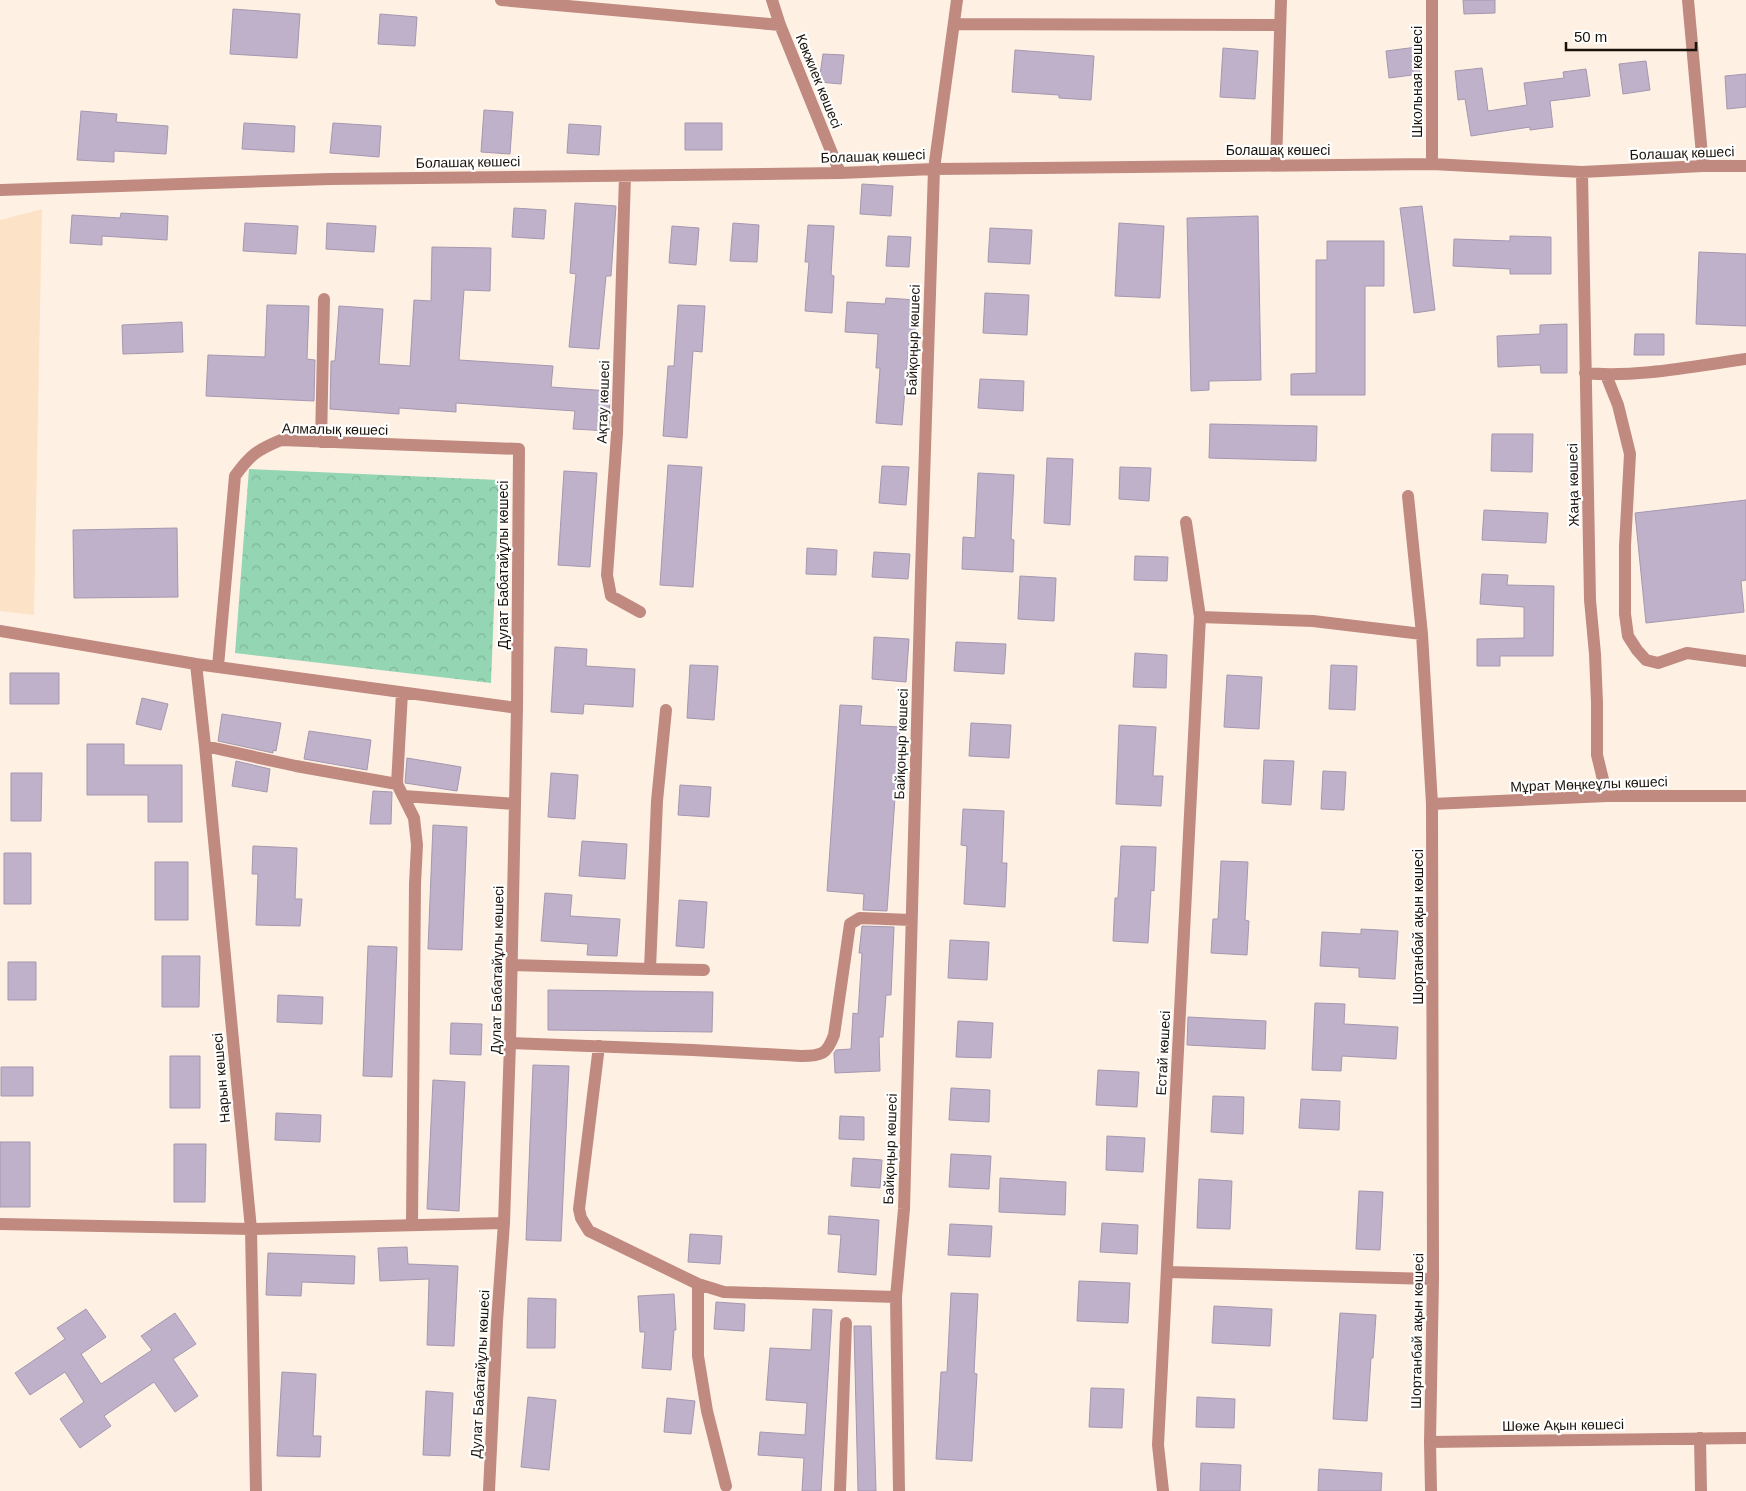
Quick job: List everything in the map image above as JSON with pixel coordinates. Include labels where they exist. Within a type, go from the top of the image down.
[{"type":"street","points":[[501,0],[780,25]]},
{"type":"street","name":"Көкжиек көшесі","points":[[772,0],[780,25],[840,173]]},
{"type":"street","name":"Байқоңыр көшесі","points":[[899,1491],[896,1297],[904,1209],[934,169],[957,0]]},
{"type":"street","points":[[1276,165],[1281,0]]},
{"type":"street","name":"Школьная көшесі","points":[[1432,0],[1432,164]]},
{"type":"street","points":[[1688,0],[1703,166]]},
{"type":"street","points":[[954,24],[1280,25]]},
{"type":"street","name":"Болашақ көшесі","points":[[0,190],[330,179],[840,173],[934,169],[1432,164],[1582,172],[1703,166],[1746,166]]},
{"type":"street","name":"Жаңа көшесі","points":[[1582,172],[1585,373],[1590,515],[1590,600],[1597,693],[1597,755],[1607,796]]},
{"type":"street","name":"Ақтау көшесі","points":[[625,176],[617,434],[607,575],[611,596],[640,612]]},
{"type":"street","points":[[321,442],[324,300]]},
{"type":"street","points":[[1585,373],[1606,375],[1676,369],[1746,359]]},
{"type":"street","points":[[1606,375],[1618,405],[1630,454],[1625,546],[1625,614],[1628,636],[1646,660],[1658,663],[1687,653],[1746,661]]},
{"type":"street","name":"Алмалық көшесі","points":[[218,666],[234,476],[248,458],[281,440],[519,449]]},
{"type":"street","name":"Дулат Бабатайұлы көшесі","points":[[489,1491],[497,1321],[504,1223],[510,1042],[516,804],[519,449]]},
{"type":"street","name":"Шортанбай ақын көшесі","points":[[1408,496],[1422,634],[1432,804],[1433,1279],[1430,1442]]},
{"type":"street","name":"Естай көшесі","points":[[1164,1491],[1158,1445],[1200,617],[1186,522]]},
{"type":"street","points":[[1200,617],[1313,621],[1422,634]]},
{"type":"street","points":[[0,631],[196,664],[517,708]]},
{"type":"street","name":"Нарын көшесі","points":[[196,664],[251,1229],[256,1491]]},
{"type":"street","points":[[402,693],[397,784],[414,818],[417,846],[412,1225]]},
{"type":"street","points":[[650,969],[657,801],[666,710]]},
{"type":"street","points":[[205,746],[296,766],[397,784]]},
{"type":"street","points":[[404,796],[516,804]]},
{"type":"street","name":"Мұрат Мөңкеұлы көшесі","points":[[1432,804],[1607,796],[1746,796]]},
{"type":"street","points":[[510,1042],[801,1056],[823,1054],[830,1047],[834,1034],[850,924],[860,918],[911,920]]},
{"type":"street","points":[[512,965],[704,970]]},
{"type":"street","points":[[599,1046],[579,1209],[581,1218],[590,1232],[698,1284],[724,1292],[896,1297]]},
{"type":"street","points":[[0,1224],[251,1229],[504,1223]]},
{"type":"street","points":[[1167,1272],[1433,1279]]},
{"type":"street","points":[[698,1284],[698,1356],[708,1410],[726,1486]]},
{"type":"street","points":[[840,1491],[846,1322]]},
{"type":"street","points":[[1700,1438],[1701,1491]]},
{"type":"street","name":"Шөже Ақын көшесі","points":[[1430,1442],[1746,1438]]},
{"type":"street","points":[[1430,1442],[1431,1491]]},
{"type":"shaded area","points":[[42,209],[34,615],[0,611],[0,220]]},
{"type":"green space","points":[[249,469],[499,480],[491,683],[235,653]]},
{"type":"building","points":[[1463,0],[1495,0],[1495,13],[1464,14]]},
{"type":"building","points":[[233,9],[300,14],[297,58],[230,54]]},
{"type":"building","points":[[380,14],[417,17],[415,46],[378,44]]},
{"type":"building","points":[[1417,47],[1420,74],[1389,78],[1386,51]]},
{"type":"building","points":[[1223,48],[1258,51],[1255,99],[1220,97]]},
{"type":"building","points":[[1015,50],[1094,56],[1091,100],[1059,98],[1059,95],[1012,92]]},
{"type":"building","points":[[823,54],[844,55],[841,84],[819,82]]},
{"type":"building","points":[[1646,61],[1650,90],[1623,94],[1619,64]]},
{"type":"building","points":[[1482,68],[1488,111],[1527,105],[1524,83],[1564,78],[1563,72],[1586,69],[1590,96],[1550,101],[1553,127],[1530,130],[1530,127],[1471,136],[1465,99],[1458,100],[1455,71]]},
{"type":"building","points":[[1746,74],[1746,107],[1727,109],[1725,76]]},
{"type":"building","points":[[484,110],[513,112],[510,154],[481,152]]},
{"type":"building","points":[[81,111],[117,114],[116,122],[168,126],[166,154],[114,151],[114,162],[77,160]]},
{"type":"building","points":[[244,123],[295,126],[294,152],[242,149]]},
{"type":"building","points":[[333,123],[381,126],[379,157],[330,153]]},
{"type":"building","points":[[685,123],[722,123],[722,150],[685,150]]},
{"type":"building","points":[[569,124],[601,126],[599,155],[567,153]]},
{"type":"building","points":[[862,184],[893,186],[891,216],[860,214]]},
{"type":"building","points":[[575,203],[616,206],[611,276],[606,276],[599,349],[569,347],[576,274],[570,273]]},
{"type":"building","points":[[1422,206],[1435,310],[1414,313],[1400,208]]},
{"type":"building","points":[[514,208],[546,210],[544,239],[512,237]]},
{"type":"building","points":[[121,213],[168,216],[167,240],[102,236],[102,245],[70,243],[72,215],[120,218]]},
{"type":"building","points":[[1258,216],[1261,380],[1209,381],[1209,390],[1191,391],[1187,218]]},
{"type":"building","points":[[245,223],[298,226],[296,254],[243,251]]},
{"type":"building","points":[[327,223],[376,226],[374,252],[326,249]]},
{"type":"building","points":[[733,223],[759,225],[757,262],[730,261]]},
{"type":"building","points":[[1119,223],[1164,226],[1160,298],[1115,296]]},
{"type":"building","points":[[808,225],[834,226],[831,275],[834,276],[832,313],[805,311],[809,262],[805,262]]},
{"type":"building","points":[[672,226],[699,228],[696,265],[669,263]]},
{"type":"building","points":[[990,228],[1032,230],[1030,264],[988,262]]},
{"type":"building","points":[[888,236],[911,237],[909,267],[886,266]]},
{"type":"building","points":[[1510,236],[1551,237],[1551,274],[1510,274],[1510,269],[1453,266],[1454,239],[1510,241]]},
{"type":"building","points":[[1327,241],[1384,241],[1384,286],[1365,286],[1365,395],[1291,395],[1291,374],[1316,373],[1316,260],[1327,260]]},
{"type":"building","points":[[432,247],[491,248],[490,291],[464,290],[459,360],[553,366],[551,387],[610,391],[609,431],[573,429],[575,411],[456,403],[456,412],[399,408],[399,414],[330,409],[331,361],[335,361],[339,306],[383,309],[379,364],[410,366],[414,300],[431,301]]},
{"type":"building","points":[[1699,252],[1746,254],[1746,326],[1696,324]]},
{"type":"building","points":[[985,293],[1029,295],[1027,335],[983,333]]},
{"type":"building","points":[[886,298],[917,300],[915,330],[910,330],[902,425],[876,423],[880,368],[876,368],[878,334],[845,332],[847,302],[885,304]]},
{"type":"building","points":[[267,305],[309,306],[307,359],[315,360],[314,401],[206,396],[208,355],[265,357]]},
{"type":"building","points":[[678,305],[705,306],[702,352],[693,351],[687,438],[663,436],[668,366],[674,366]]},
{"type":"building","points":[[182,322],[183,352],[123,354],[122,325]]},
{"type":"building","points":[[1567,324],[1567,373],[1541,373],[1540,365],[1498,367],[1497,336],[1540,334],[1540,325]]},
{"type":"building","points":[[1635,334],[1664,334],[1664,355],[1634,355]]},
{"type":"building","points":[[980,379],[1024,381],[1023,411],[978,408]]},
{"type":"building","points":[[1210,424],[1317,426],[1316,461],[1209,458]]},
{"type":"building","points":[[1492,434],[1533,434],[1532,472],[1491,471]]},
{"type":"building","points":[[1047,458],[1073,459],[1070,525],[1044,523]]},
{"type":"building","points":[[668,465],[702,467],[693,587],[660,585]]},
{"type":"building","points":[[882,466],[909,467],[906,505],[879,503]]},
{"type":"building","points":[[1120,467],[1151,468],[1149,501],[1119,499]]},
{"type":"building","points":[[564,471],[597,473],[590,567],[558,565]]},
{"type":"building","points":[[978,473],[1014,475],[1011,539],[1014,540],[1013,572],[962,569],[963,537],[975,538]]},
{"type":"building","points":[[1746,500],[1746,580],[1741,581],[1744,612],[1646,623],[1635,513]]},
{"type":"building","points":[[1484,510],[1548,513],[1546,543],[1482,540]]},
{"type":"building","points":[[177,528],[178,597],[74,598],[73,530]]},
{"type":"building","points":[[807,548],[837,550],[836,575],[806,574]]},
{"type":"building","points":[[874,552],[910,554],[908,579],[872,577]]},
{"type":"building","points":[[1135,556],[1168,557],[1167,581],[1134,580]]},
{"type":"building","points":[[1482,574],[1508,575],[1507,585],[1554,586],[1553,656],[1500,656],[1500,666],[1477,666],[1477,639],[1524,638],[1524,607],[1480,604]]},
{"type":"building","points":[[1020,576],[1056,578],[1054,621],[1018,619]]},
{"type":"building","points":[[874,637],[909,639],[906,682],[872,679]]},
{"type":"building","points":[[956,642],[1006,644],[1004,674],[954,671]]},
{"type":"building","points":[[555,647],[587,649],[586,666],[635,669],[633,707],[584,704],[583,714],[551,712]]},
{"type":"building","points":[[1135,653],[1167,655],[1166,688],[1133,687]]},
{"type":"building","points":[[690,665],[718,666],[714,720],[687,718]]},
{"type":"building","points":[[1331,665],[1357,666],[1355,710],[1329,709]]},
{"type":"building","points":[[10,673],[59,673],[59,704],[10,704]]},
{"type":"building","points":[[1227,675],[1262,677],[1259,729],[1224,727]]},
{"type":"building","points":[[142,698],[168,704],[161,730],[136,724]]},
{"type":"building","points":[[840,705],[862,706],[860,725],[900,727],[887,911],[863,910],[864,894],[827,891]]},
{"type":"building","points":[[222,714],[281,723],[276,751],[273,750],[273,753],[218,741]]},
{"type":"building","points":[[971,723],[1011,725],[1009,758],[969,756]]},
{"type":"building","points":[[1119,725],[1156,727],[1153,776],[1163,776],[1161,806],[1116,804]]},
{"type":"building","points":[[309,731],[371,740],[367,770],[304,759]]},
{"type":"building","points":[[87,744],[124,744],[124,765],[182,765],[182,822],[148,822],[148,795],[87,795]]},
{"type":"building","points":[[407,758],[461,767],[457,791],[405,783]]},
{"type":"building","points":[[1264,760],[1294,761],[1291,805],[1262,803]]},
{"type":"building","points":[[236,761],[270,769],[267,792],[232,786]]},
{"type":"building","points":[[1323,771],[1346,772],[1344,810],[1321,809]]},
{"type":"building","points":[[11,773],[42,773],[41,821],[11,821]]},
{"type":"building","points":[[551,773],[578,775],[575,819],[548,817]]},
{"type":"building","points":[[680,785],[711,787],[709,817],[678,815]]},
{"type":"building","points":[[373,791],[392,792],[391,824],[370,824]]},
{"type":"building","points":[[963,809],[1004,811],[1002,863],[1007,863],[1005,907],[964,904],[967,846],[961,845]]},
{"type":"building","points":[[433,825],[467,827],[462,950],[428,949]]},
{"type":"building","points":[[582,841],[627,844],[625,879],[579,876]]},
{"type":"building","points":[[253,846],[297,848],[295,899],[302,899],[300,926],[256,925],[258,874],[252,874]]},
{"type":"building","points":[[1121,846],[1156,847],[1154,891],[1151,890],[1148,943],[1113,941],[1115,898],[1118,898]]},
{"type":"building","points":[[4,853],[31,853],[31,904],[4,904]]},
{"type":"building","points":[[1221,861],[1248,862],[1245,920],[1249,921],[1247,955],[1211,953],[1213,919],[1218,919]]},
{"type":"building","points":[[155,862],[188,862],[188,920],[155,920]]},
{"type":"building","points":[[545,893],[572,895],[570,916],[620,919],[617,956],[587,955],[588,944],[541,941]]},
{"type":"building","points":[[679,900],[707,902],[704,948],[676,946]]},
{"type":"building","points":[[862,926],[894,927],[891,995],[886,995],[883,1037],[879,1037],[880,1071],[835,1073],[834,1053],[836,1050],[851,1049],[853,1013],[858,1014],[862,953],[859,953]]},
{"type":"building","points":[[1361,929],[1398,931],[1395,979],[1359,977],[1359,968],[1320,966],[1322,932],[1361,934]]},
{"type":"building","points":[[950,940],[989,942],[987,980],[948,978]]},
{"type":"building","points":[[368,946],[397,947],[392,1077],[363,1076]]},
{"type":"building","points":[[162,956],[200,956],[199,1007],[162,1007]]},
{"type":"building","points":[[8,962],[36,962],[36,1000],[8,1000]]},
{"type":"building","points":[[548,990],[713,992],[712,1032],[548,1030]]},
{"type":"building","points":[[278,995],[323,997],[322,1024],[277,1022]]},
{"type":"building","points":[[1315,1003],[1345,1004],[1344,1024],[1398,1027],[1396,1059],[1342,1056],[1341,1071],[1312,1070]]},
{"type":"building","points":[[1188,1017],[1266,1021],[1265,1049],[1187,1045]]},
{"type":"building","points":[[958,1021],[993,1023],[991,1058],[956,1057]]},
{"type":"building","points":[[451,1023],[482,1024],[481,1055],[450,1054]]},
{"type":"building","points":[[170,1056],[200,1056],[200,1108],[170,1108]]},
{"type":"building","points":[[533,1065],[569,1066],[561,1241],[526,1240]]},
{"type":"building","points":[[1,1067],[33,1067],[33,1096],[1,1096]]},
{"type":"building","points":[[1098,1070],[1139,1072],[1137,1107],[1096,1105]]},
{"type":"building","points":[[433,1080],[465,1082],[459,1211],[427,1209]]},
{"type":"building","points":[[951,1088],[990,1090],[989,1122],[949,1120]]},
{"type":"building","points":[[1213,1096],[1244,1097],[1243,1134],[1211,1132]]},
{"type":"building","points":[[1301,1099],[1340,1101],[1339,1130],[1299,1128]]},
{"type":"building","points":[[276,1113],[321,1115],[320,1142],[275,1140]]},
{"type":"building","points":[[840,1116],[864,1117],[864,1140],[839,1139]]},
{"type":"building","points":[[1107,1136],[1145,1138],[1143,1172],[1106,1170]]},
{"type":"building","points":[[0,1142],[30,1142],[30,1207],[0,1207]]},
{"type":"building","points":[[174,1144],[206,1144],[205,1202],[174,1202]]},
{"type":"building","points":[[951,1154],[991,1156],[989,1189],[949,1187]]},
{"type":"building","points":[[853,1158],[882,1160],[880,1188],[851,1186]]},
{"type":"building","points":[[1000,1178],[1066,1182],[1065,1215],[999,1212]]},
{"type":"building","points":[[1199,1179],[1232,1181],[1230,1229],[1197,1228]]},
{"type":"building","points":[[1359,1191],[1383,1192],[1380,1250],[1356,1249]]},
{"type":"building","points":[[829,1216],[879,1220],[876,1275],[838,1272],[841,1235],[828,1234]]},
{"type":"building","points":[[1102,1223],[1138,1225],[1137,1254],[1100,1252]]},
{"type":"building","points":[[950,1224],[992,1226],[990,1257],[948,1255]]},
{"type":"building","points":[[690,1234],[722,1236],[720,1264],[688,1262]]},
{"type":"building","points":[[407,1247],[408,1264],[458,1266],[454,1346],[427,1345],[429,1279],[380,1281],[378,1248]]},
{"type":"building","points":[[268,1253],[355,1256],[354,1284],[302,1282],[301,1296],[266,1295]]},
{"type":"building","points":[[1079,1281],[1130,1283],[1128,1323],[1077,1321]]},
{"type":"building","points":[[951,1293],[978,1294],[974,1373],[977,1374],[972,1461],[936,1459],[941,1372],[947,1372]]},
{"type":"building","points":[[674,1294],[676,1330],[674,1330],[671,1370],[642,1368],[645,1332],[640,1332],[638,1296]]},
{"type":"building","points":[[528,1298],[556,1299],[555,1348],[527,1348]]},
{"type":"building","points":[[716,1302],[745,1304],[744,1331],[714,1329]]},
{"type":"building","points":[[1214,1306],[1272,1309],[1270,1346],[1212,1343]]},
{"type":"building","points":[[86,1309],[106,1337],[81,1354],[101,1384],[152,1350],[141,1336],[175,1313],[196,1344],[173,1359],[198,1396],[175,1412],[154,1382],[104,1416],[111,1426],[80,1448],[60,1419],[84,1402],[65,1372],[30,1395],[15,1373],[65,1339],[57,1328]]},
{"type":"building","points":[[813,1309],[832,1310],[821,1491],[802,1491],[804,1458],[758,1455],[760,1432],[805,1435],[807,1403],[766,1400],[770,1348],[811,1350]]},
{"type":"building","points":[[1340,1313],[1376,1315],[1367,1421],[1333,1419]]},
{"type":"building","points":[[854,1326],[871,1326],[876,1491],[858,1491]]},
{"type":"building","points":[[282,1372],[316,1374],[313,1436],[321,1436],[320,1457],[277,1456]]},
{"type":"building","points":[[1091,1388],[1124,1389],[1122,1428],[1089,1427]]},
{"type":"building","points":[[426,1391],[453,1393],[450,1456],[423,1455]]},
{"type":"building","points":[[528,1397],[556,1400],[549,1470],[521,1467]]},
{"type":"building","points":[[1197,1397],[1235,1399],[1234,1428],[1196,1427]]},
{"type":"building","points":[[667,1398],[695,1401],[691,1434],[664,1432]]},
{"type":"building","points":[[1201,1463],[1241,1465],[1240,1491],[1200,1491]]},
{"type":"building","points":[[1319,1469],[1382,1473],[1381,1491],[1318,1491]]}]
